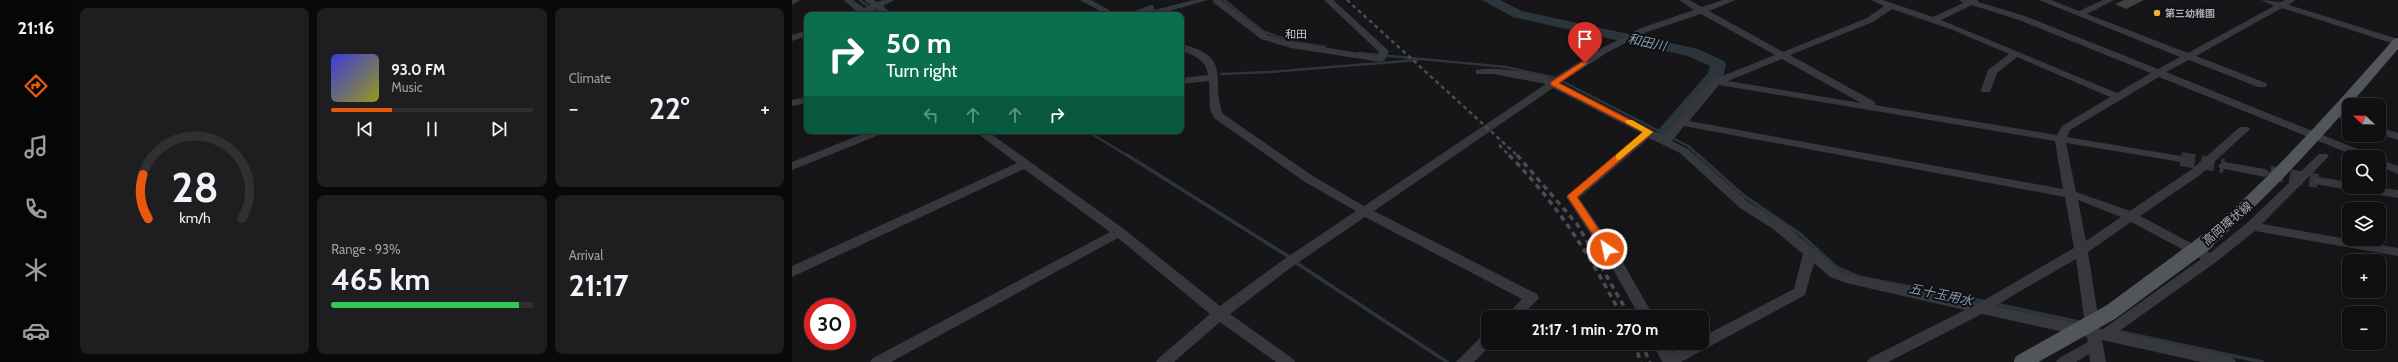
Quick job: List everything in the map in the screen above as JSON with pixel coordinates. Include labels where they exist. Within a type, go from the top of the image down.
[{"type":"main road","points":[[2359,98],[2398,45]]},
{"type":"main road","name":"高岡環状線","points":[[2357,98],[2398,45]]},
{"type":"main road","name":"高岡環状線","points":[[2040,362],[2118,317],[2210,249],[2248,206],[2342,116]]},
{"type":"main road","name":"高岡環状線","points":[[2022,362],[2111,312],[2210,249]]},
{"type":"street","points":[[792,2],[796,0]]},
{"type":"street","points":[[848,0],[867,9],[878,12]]},
{"type":"street","points":[[867,9],[890,0]]},
{"type":"street","points":[[1084,0],[1108,12]]},
{"type":"street","points":[[1140,12],[1182,0]]},
{"type":"street","points":[[1156,12],[1204,0]]},
{"type":"street","points":[[1176,12],[1219,1],[1264,37],[1335,53],[1383,54],[1328,0]]},
{"type":"street","points":[[1683,0],[1879,108]]},
{"type":"street","points":[[1164,362],[1220,314],[1293,260],[1366,212],[1556,81],[1636,34],[1732,0]]},
{"type":"street","points":[[1875,0],[1934,20],[2118,98]]},
{"type":"street","points":[[2043,0],[2262,85]]},
{"type":"street","points":[[2265,0],[2398,45]]},
{"type":"street","points":[[2098,362],[2081,250],[2060,139],[2066,128],[2158,73],[2290,0]]},
{"type":"street","points":[[1934,20],[1970,1],[2022,18],[2352,150]]},
{"type":"street","points":[[2079,14],[2103,1]]},
{"type":"street","points":[[1669,138],[1683,124],[1716,82],[1784,57],[1870,20],[1891,5]]},
{"type":"street","points":[[792,38],[804,33]]},
{"type":"street","points":[[1184,48],[1203,57],[1211,65],[1214,77],[1213,107],[1218,116],[1309,180],[1366,212],[1532,298],[1519,310]]},
{"type":"street","points":[[1986,90],[1992,72],[2016,54]]},
{"type":"street","points":[[1480,72],[1493,71],[1556,81],[1649,132],[1669,138],[1744,204],[1778,226],[1835,274],[1851,280],[2228,362]]},
{"type":"street","points":[[1184,81],[1214,77]]},
{"type":"street","points":[[1716,82],[2181,159]]},
{"type":"street","points":[[792,103],[804,101]]},
{"type":"street","points":[[1683,124],[2071,194],[2096,201],[2210,249]]},
{"type":"street","points":[[1875,362],[1981,308],[2081,250],[2196,172],[2244,129]]},
{"type":"street","points":[[1643,310],[1616,262],[1572,196],[1649,132]]},
{"type":"street","points":[[2386,133],[2398,137]]},
{"type":"street","points":[[792,166],[872,134]]},
{"type":"street","points":[[984,134],[1118,232],[1220,314],[1287,362]]},
{"type":"street","points":[[2109,332],[2210,249],[2252,226],[2324,156]]},
{"type":"street","points":[[792,272],[1025,164]]},
{"type":"street","points":[[2386,165],[2398,170]]},
{"type":"street","points":[[2224,166],[2265,173]]},
{"type":"street","points":[[2318,182],[2342,185]]},
{"type":"street","points":[[2386,192],[2398,194]]},
{"type":"street","points":[[2252,226],[2398,252]]},
{"type":"street","points":[[878,362],[1118,232]]},
{"type":"street","points":[[1673,362],[1675,358],[1800,292],[1810,252]]},
{"type":"street","points":[[1464,362],[1481,346]]},
{"type":"street","points":[[2064,362],[2088,348]]},
{"type":"street","points":[[1664,350],[1670,362]]},
{"type":"building","points":[[2124,0],[2144,0],[2126,9],[2115,4]]},
{"type":"waterway","points":[[860,0],[875,12]]},
{"type":"waterway","points":[[1224,0],[1264,32],[1294,42],[1325,47]]},
{"type":"waterway","name":"和田川","points":[[1489,0],[1518,14],[1693,52],[1718,64],[1716,74],[1664,134]]},
{"type":"waterway","points":[[1358,53],[1506,67],[1556,78],[1688,146],[1699,156]]},
{"type":"waterway","points":[[1221,74],[1270,72],[1418,60]]},
{"type":"waterway","points":[[1092,134],[1128,156]]},
{"type":"waterway","points":[[1127,155],[1291,258]]},
{"type":"waterway","name":"五十玉用水","points":[[1698,155],[1744,196],[1800,234],[1836,267],[1859,277],[1986,302]]},
{"type":"waterway","points":[[1295,262],[1447,362]]},
{"type":"waterway","name":"五十玉用水","points":[[1995,304],[2079,322]]},
{"type":"waterway","name":"五十玉用水","points":[[2116,331],[2262,362]]},
{"type":"tunnel","points":[[2181,159],[2224,166]]},
{"type":"tunnel","points":[[2270,173],[2318,181]]},
{"type":"railway","points":[[1347,0],[1517,155]]},
{"type":"railway","points":[[1499,145],[1509,155]]},
{"type":"railway","points":[[1509,155],[1527,174],[1558,212],[1598,273],[1618,310]]},
{"type":"railway","points":[[1517,155],[1577,224],[1626,310]]},
{"type":"railway","points":[[1637,350],[1641,362]]},
{"type":"railway","points":[[1644,350],[1650,362]]},
{"type":"slow traffic","points":[[1619,157],[1649,132],[1629,122]]},
{"type":"place","name":"第三幼稚園","points":[[2157,13]]},
{"type":"district","name":"和田","points":[[1296,34]]},
{"type":"route","points":[[1585,63],[1553,83],[1649,132],[1572,196],[1607,249]]}]
